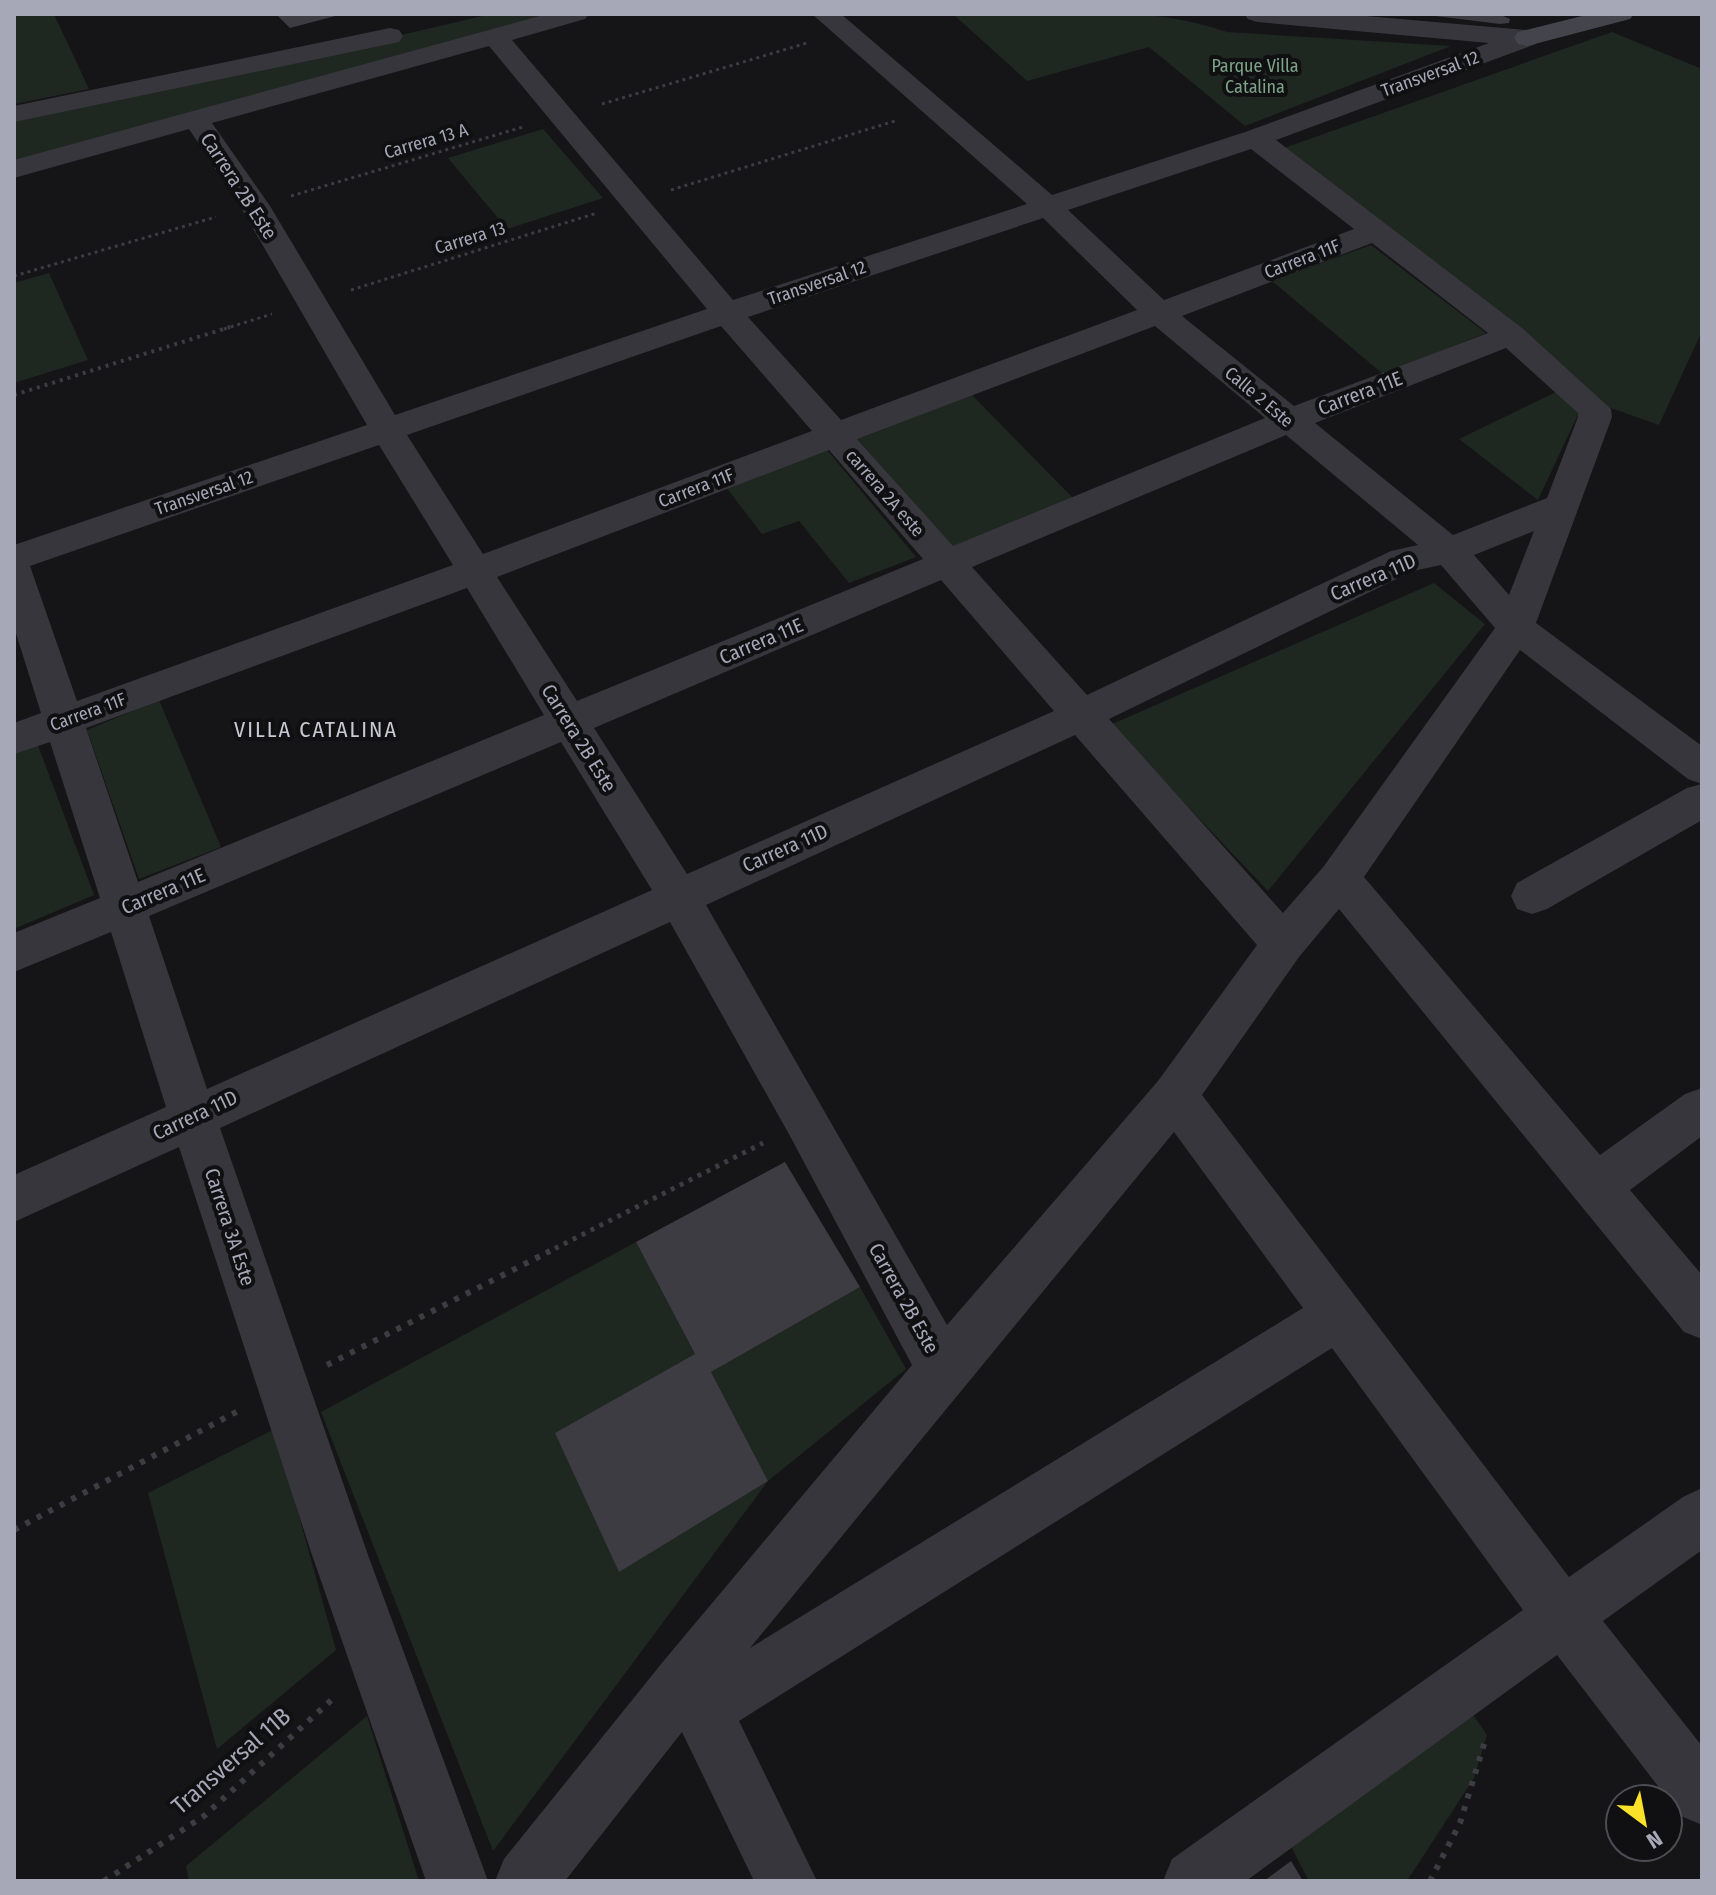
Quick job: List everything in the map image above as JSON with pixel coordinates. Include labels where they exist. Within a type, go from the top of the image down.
[{"type":"street","points":[[14,114],[424,29],[576,14]]},
{"type":"street","points":[[1257,14],[1532,28]]},
{"type":"street","name":"Transversal 12","points":[[14,558],[727,313],[1255,138],[1532,28],[1621,14]]},
{"type":"street","name":"Calle 2 Este","points":[[836,23],[1047,206],[1160,314],[1449,551],[1516,627],[1702,768]]},
{"type":"street","points":[[14,169],[195,118],[488,25]]},
{"type":"street","name":"carrera 2A este","points":[[488,25],[727,313],[1283,944]]},
{"type":"street","name":"Carrera 2B Este","points":[[195,118],[255,206],[387,430],[678,896],[807,1121],[943,1369]]},
{"type":"street","points":[[526,1881],[695,1694],[943,1369],[1175,1096],[1283,944],[1339,878],[1516,627],[1596,412],[1511,335],[1255,138]]},
{"type":"street","name":"Carrera 11F","points":[[14,739],[475,571],[1376,231]]},
{"type":"street","name":"Carrera 11E","points":[[14,953],[1288,421],[1511,335]]},
{"type":"street","name":"Carrera 11D","points":[[14,1199],[1080,716],[1404,560],[1449,551],[1559,507]]},
{"type":"street","name":"Carrera 3A Este","points":[[14,569],[282,1388],[375,1660],[457,1881]]},
{"type":"street","points":[[1532,896],[1702,800]]},
{"type":"street","points":[[1339,878],[1702,1314]]},
{"type":"street","points":[[1175,1096],[1563,1616],[1702,1795]]},
{"type":"street","points":[[1597,1185],[1702,1109]]},
{"type":"street","points":[[695,1694],[1339,1315]]},
{"type":"street","points":[[1194,1881],[1702,1516]]},
{"type":"street","points":[[695,1694],[786,1881]]},
{"type":"path","name":"Carrera 13 A","points":[[14,276],[564,116],[836,23]]},
{"type":"path","name":"Carrera 13","points":[[14,395],[934,109]]},
{"type":"path","points":[[14,1530],[282,1388],[807,1121]]},
{"type":"path","name":"Transversal 11B","points":[[104,1881],[204,1816],[375,1660]]},
{"type":"path","points":[[1430,1881],[1460,1823],[1487,1735]]},
{"type":"green space","name":"Parque Villa Catalina","points":[[1126,13],[1194,23],[1227,32],[1451,46],[1245,126],[1149,47],[1027,81],[953,14]]},
{"type":"green space","points":[[14,14],[54,14],[89,89],[14,104]]},
{"type":"green space","points":[[491,14],[557,14],[14,167],[14,117],[230,75]]},
{"type":"green space","points":[[1612,32],[1702,69],[1702,331],[1659,425],[1602,405],[1284,148]]},
{"type":"green space","points":[[543,129],[603,198],[507,229],[448,158]]},
{"type":"green space","points":[[1371,245],[1486,333],[1383,374],[1272,281]]},
{"type":"green space","points":[[49,273],[88,360],[14,383],[14,283]]},
{"type":"green space","points":[[1562,389],[1582,406],[1538,500],[1459,439]]},
{"type":"green space","points":[[968,391],[1073,498],[953,548],[853,434]]},
{"type":"green space","points":[[823,445],[916,557],[849,583],[799,521],[762,534],[722,482]]},
{"type":"green space","points":[[1434,583],[1485,624],[1268,891],[1110,725]]},
{"type":"green space","points":[[159,700],[221,847],[139,879],[87,730]]},
{"type":"green space","points":[[36,740],[94,895],[14,929],[14,748]]},
{"type":"green space","points":[[636,1242],[695,1354],[619,1571],[768,1481],[493,1851],[321,1412]]},
{"type":"green space","points":[[860,1287],[906,1369],[768,1481],[711,1372]]},
{"type":"green space","points":[[275,1429],[336,1650],[217,1749],[148,1493]]},
{"type":"green space","points":[[1466,1704],[1487,1735],[1474,1778],[1407,1881],[1309,1881],[1289,1843]]},
{"type":"green space","points":[[367,1716],[419,1881],[189,1881],[186,1866]]},
{"type":"building","points":[[276,14],[339,14],[339,15],[290,28]]},
{"type":"building","points":[[1419,14],[1499,14],[1510,19],[1509,23],[1500,24]]},
{"type":"building","points":[[785,1162],[860,1287],[711,1372],[768,1481],[619,1572],[555,1433],[695,1354],[636,1242]]},
{"type":"building","points":[[1291,1861],[1303,1881],[1264,1881]]},
{"type":"district","name":"VILLA CATALINA","points":[[316,729]]}]
